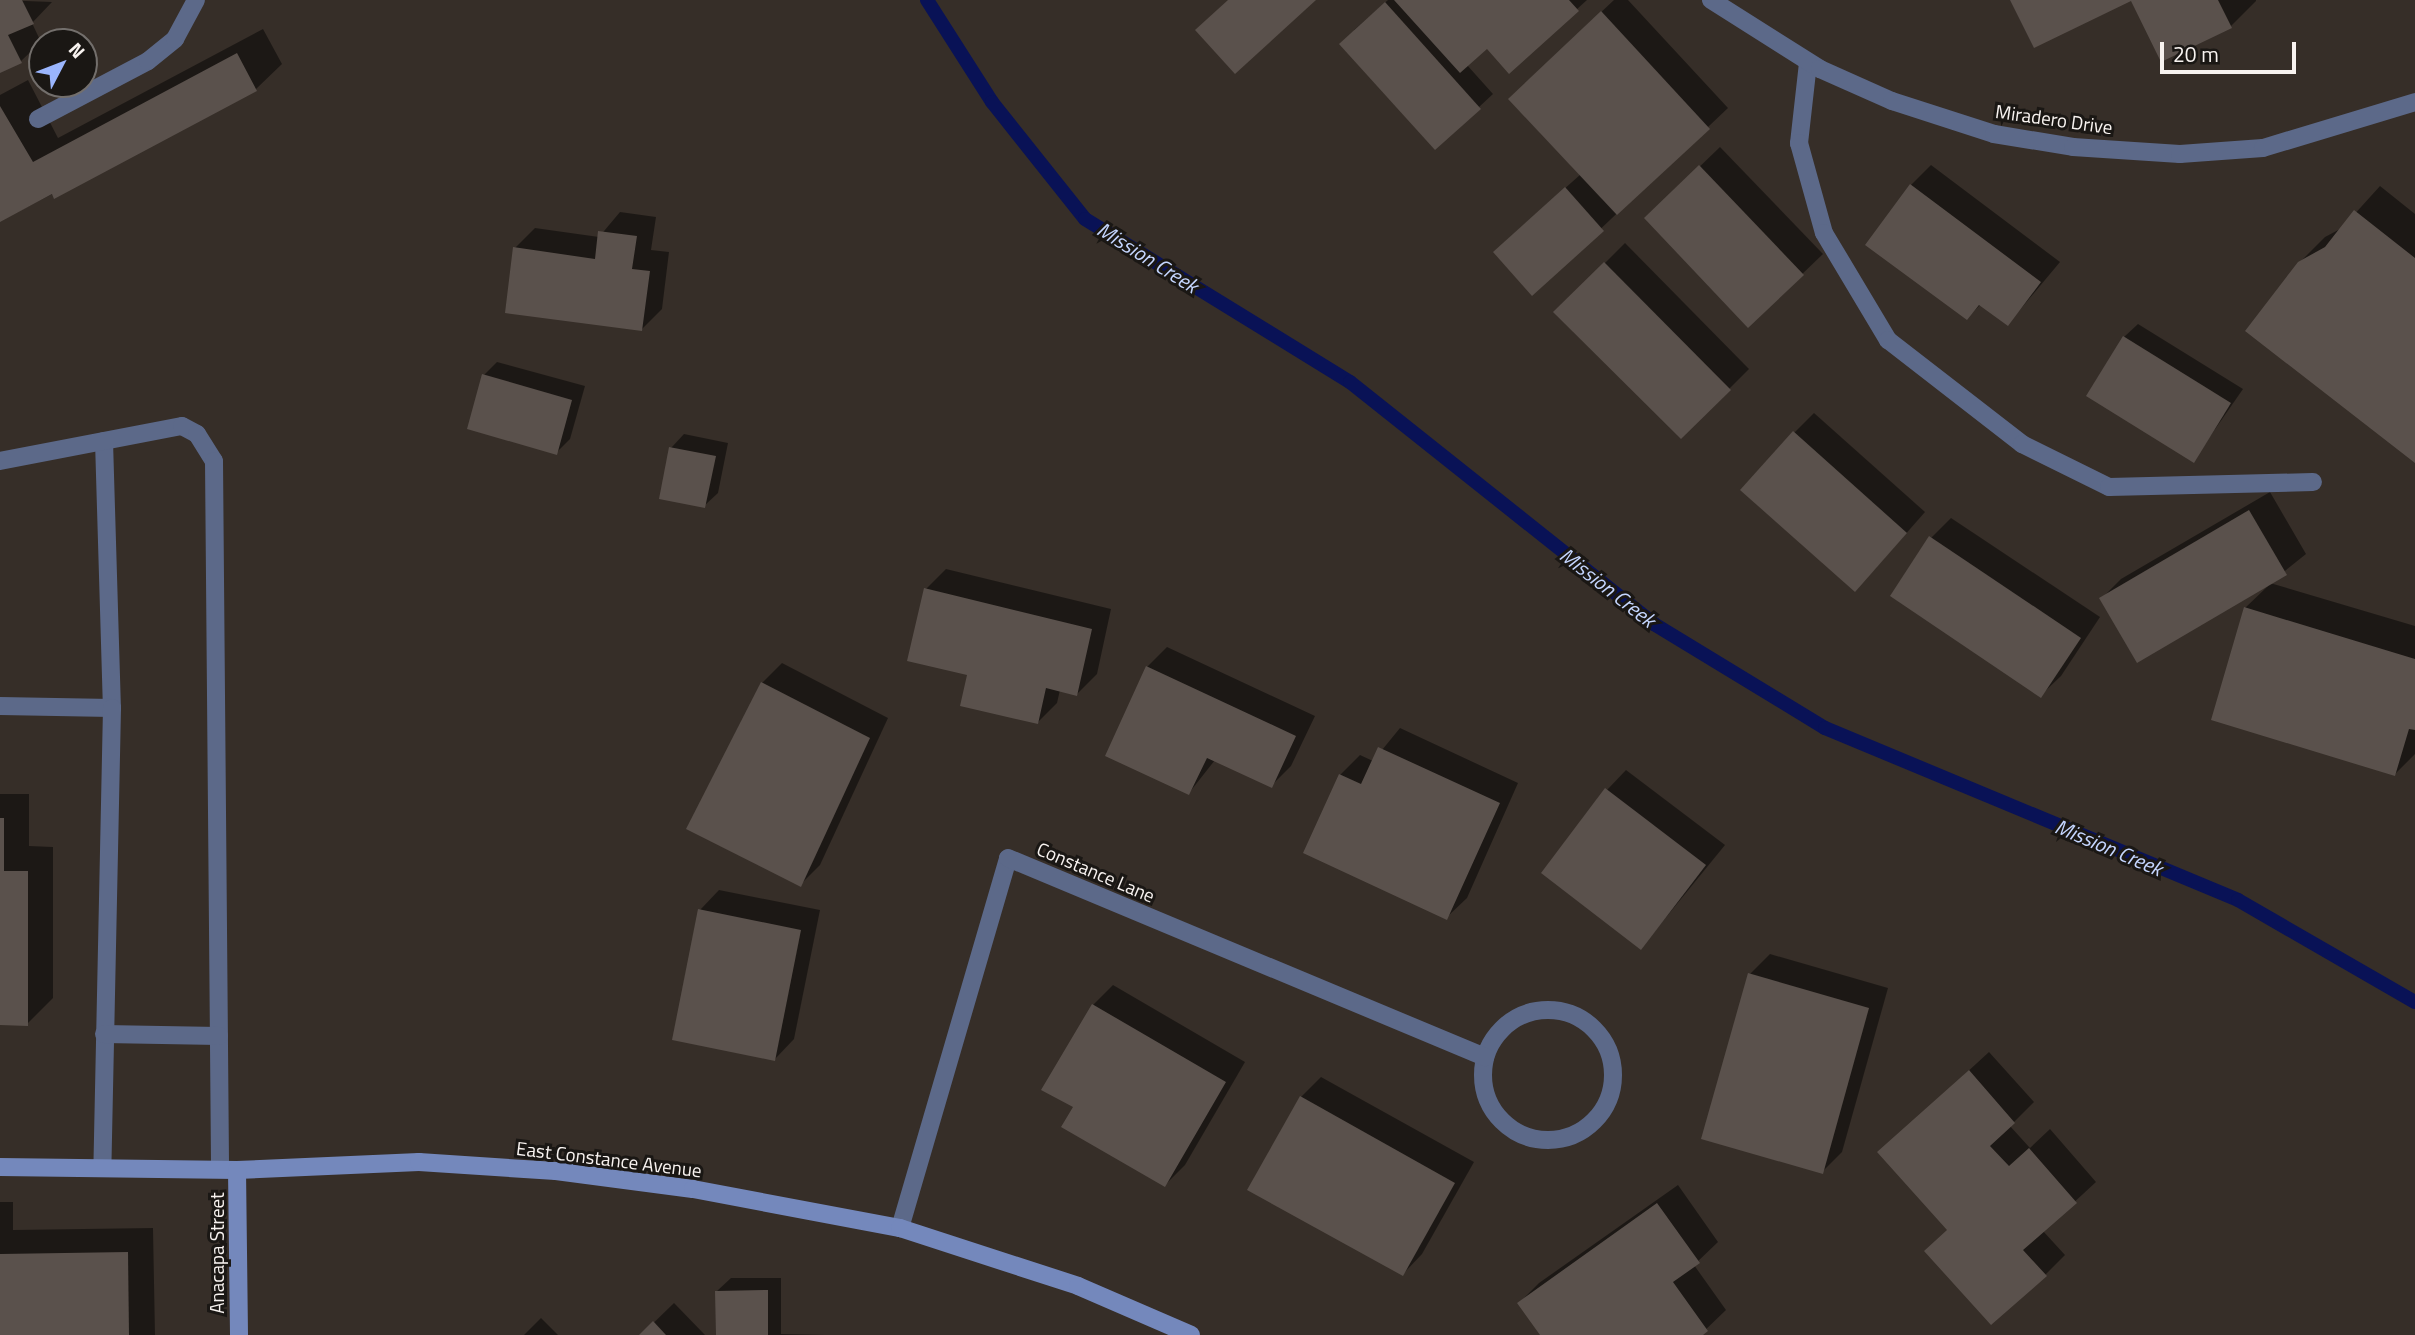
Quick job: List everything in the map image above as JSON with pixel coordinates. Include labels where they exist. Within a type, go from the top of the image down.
[{"type":"street","points":[[38,118],[148,61],[175,39],[196,0]]},
{"type":"street","name":"Miradero Drive","points":[[1712,0],[1808,63],[1892,101],[1994,134],[2073,147],[2180,153],[2263,148],[2415,102]]},
{"type":"street","points":[[1808,63],[1799,143],[1824,233],[1888,340],[2022,444],[2109,487],[2313,482]]},
{"type":"street","points":[[0,461],[181,426],[197,434],[214,461],[219,1036],[229,1170]]},
{"type":"street","points":[[102,1168],[112,708],[104,441]]},
{"type":"street","points":[[0,706],[112,708]]},
{"type":"street","name":"Constance Lane","points":[[900,1228],[1008,858],[1485,1057]]},
{"type":"street","points":[[1539,1010],[1565,1012],[1587,1024],[1604,1043],[1612,1067],[1610,1092],[1599,1115],[1580,1131],[1556,1140],[1531,1138],[1508,1126],[1491,1107],[1483,1083],[1485,1057],[1496,1035],[1515,1018],[1539,1010]]},
{"type":"street","points":[[104,1034],[219,1036]]},
{"type":"street","name":"East Constance Avenue","points":[[0,1167],[229,1170],[419,1162],[556,1171],[693,1189],[900,1228],[1078,1286],[1191,1335]]},
{"type":"street","name":"Anacapa Street","points":[[229,1170],[239,1335]]},
{"type":"building","points":[[0,0],[22,0],[34,24],[8,35],[22,63],[0,73]]},
{"type":"building","points":[[1228,0],[1316,0],[1235,74],[1195,30]]},
{"type":"building","points":[[1394,0],[1569,0],[1579,11],[1509,74],[1487,49],[1460,73]]},
{"type":"building","points":[[2010,0],[2218,0],[2232,28],[2161,62],[2131,1],[2034,48]]},
{"type":"building","points":[[1385,2],[1481,109],[1435,150],[1339,44]]},
{"type":"building","points":[[1601,11],[1710,129],[1617,215],[1508,99]]},
{"type":"building","points":[[237,53],[257,91],[54,199],[52,194],[0,222],[0,106],[33,162]]},
{"type":"building","points":[[1699,165],[1804,275],[1748,328],[1644,218]]},
{"type":"building","points":[[1910,184],[2041,282],[2008,326],[1979,305],[1967,320],[1865,245]]},
{"type":"building","points":[[1565,187],[1604,231],[1532,296],[1493,252]]},
{"type":"building","points":[[2354,210],[2415,258],[2415,463],[2245,331],[2298,262],[2325,247]]},
{"type":"building","points":[[598,231],[637,236],[632,269],[650,271],[642,331],[505,313],[513,247],[595,259]]},
{"type":"building","points":[[1604,262],[1731,390],[1681,439],[1553,312]]},
{"type":"building","points":[[2123,336],[2231,403],[2194,463],[2086,396]]},
{"type":"building","points":[[482,374],[572,400],[557,455],[467,429]]},
{"type":"building","points":[[1793,431],[1907,533],[1855,592],[1740,490]]},
{"type":"building","points":[[669,447],[716,456],[705,508],[659,499]]},
{"type":"building","points":[[2249,510],[2287,575],[2137,663],[2099,598]]},
{"type":"building","points":[[1929,536],[2081,638],[2041,698],[1890,596]]},
{"type":"building","points":[[924,588],[1092,629],[1077,696],[1046,688],[1038,724],[960,706],[967,675],[907,661]]},
{"type":"building","points":[[2244,607],[2415,659],[2415,730],[2409,729],[2395,776],[2211,720]]},
{"type":"building","points":[[1146,666],[1296,736],[1272,788],[1207,758],[1189,795],[1105,756]]},
{"type":"building","points":[[761,682],[870,738],[801,887],[686,829]]},
{"type":"building","points":[[1378,747],[1500,803],[1447,920],[1303,853],[1339,774],[1361,784]]},
{"type":"building","points":[[1605,788],[1706,865],[1641,950],[1541,873]]},
{"type":"building","points":[[0,818],[4,818],[4,871],[28,871],[28,1026],[0,1025]]},
{"type":"building","points":[[698,909],[801,930],[775,1061],[672,1040]]},
{"type":"building","points":[[1748,973],[1869,1008],[1823,1174],[1701,1139]]},
{"type":"building","points":[[1092,1004],[1226,1082],[1165,1187],[1061,1127],[1073,1107],[1041,1090]]},
{"type":"building","points":[[1969,1070],[2015,1123],[1990,1146],[2009,1166],[2029,1148],[2077,1203],[2023,1250],[2047,1276],[1991,1325],[1924,1251],[1947,1230],[1877,1152]]},
{"type":"building","points":[[1300,1096],[1455,1183],[1403,1276],[1247,1190]]},
{"type":"building","points":[[1657,1203],[1700,1263],[1673,1282],[1708,1331],[1703,1335],[1540,1335],[1517,1303]]},
{"type":"building","points":[[128,1252],[129,1335],[0,1335],[0,1254]]},
{"type":"building","points":[[768,1290],[768,1335],[716,1335],[715,1291]]},
{"type":"building","points":[[653,1321],[666,1335],[639,1335]]},
{"type":"waterway","name":"Mission Creek","points":[[927,0],[992,102],[1085,219],[1350,382],[1654,624],[1825,728],[2238,900],[2415,1002]]}]
